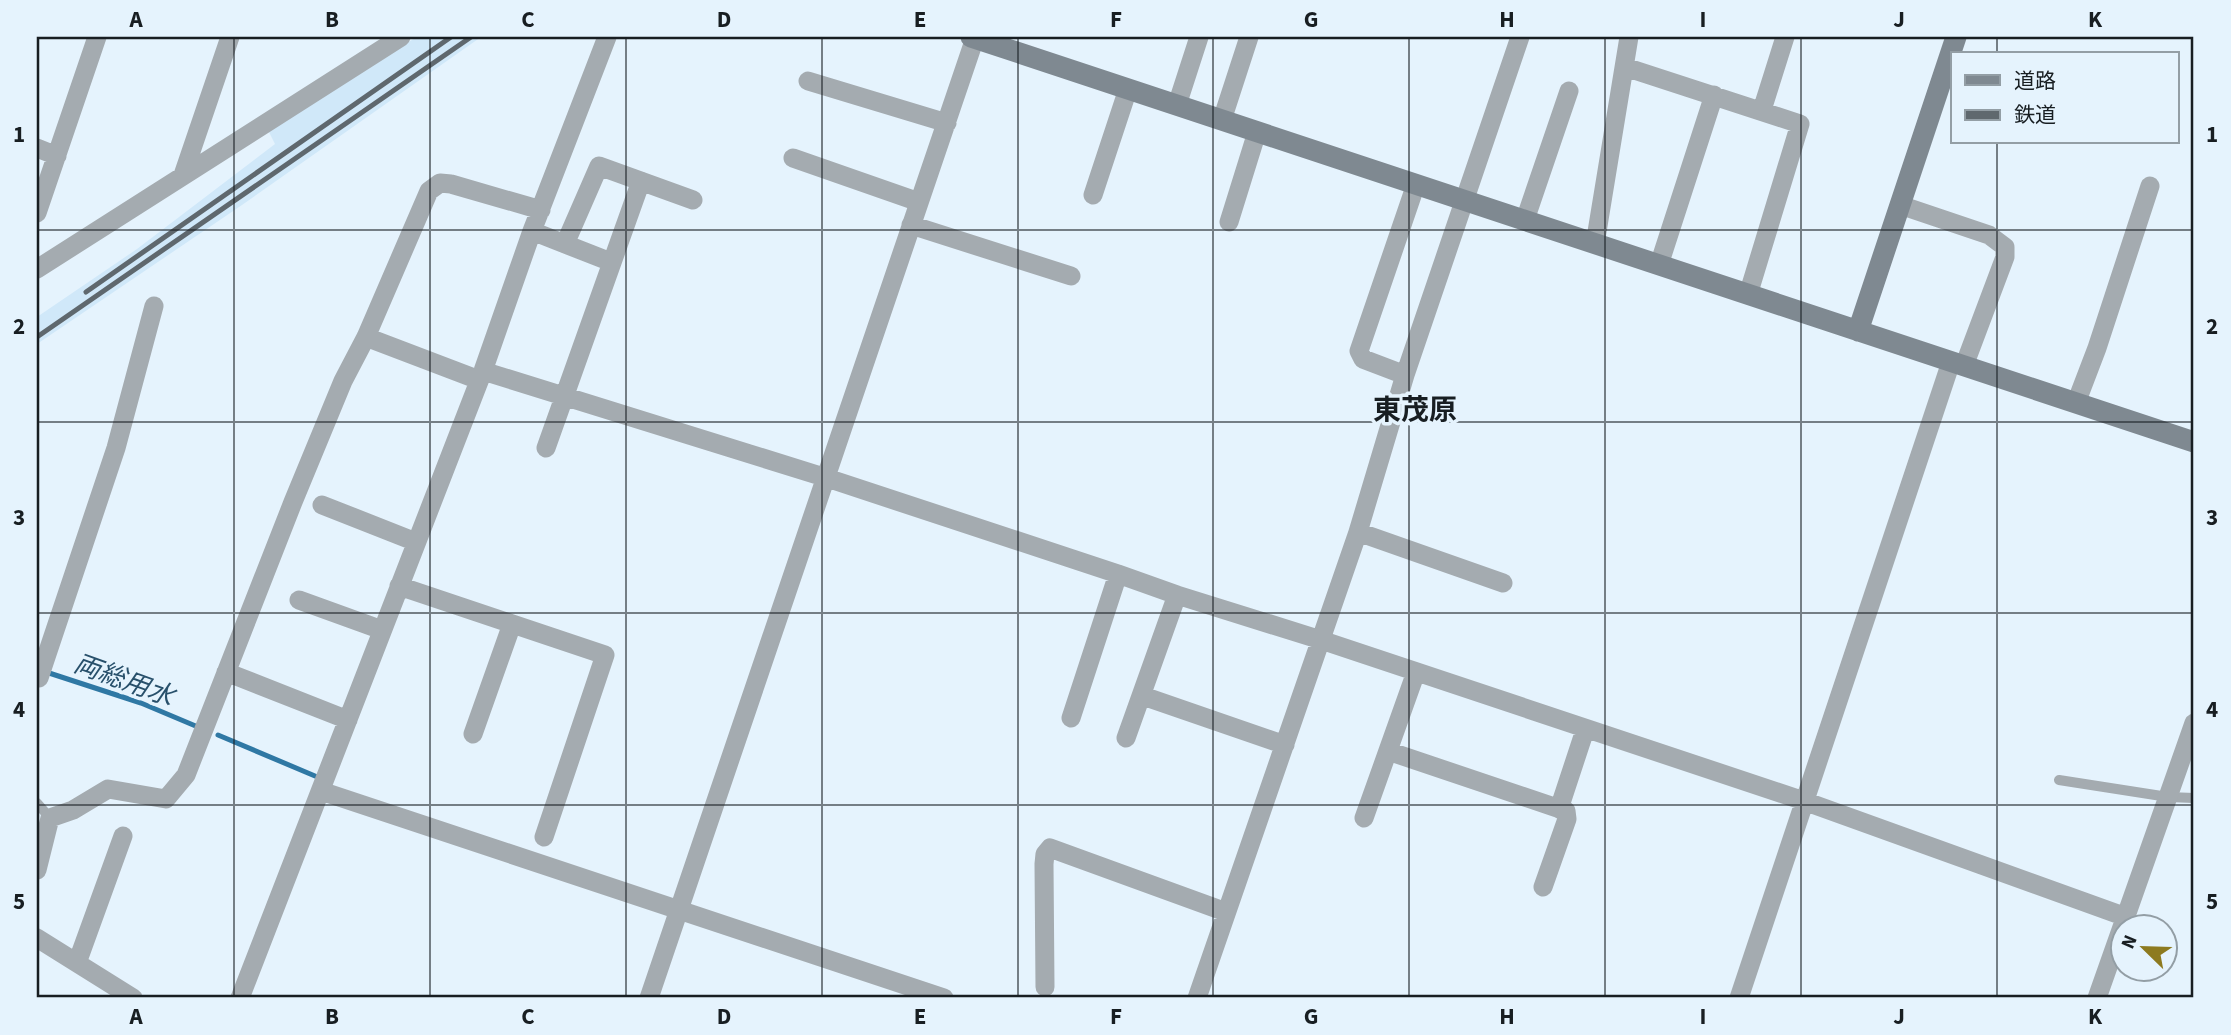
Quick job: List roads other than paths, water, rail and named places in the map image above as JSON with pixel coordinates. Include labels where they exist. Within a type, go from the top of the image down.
[{"type":"street","points":[[37,213],[97,37]]},
{"type":"street","points":[[183,175],[230,37]]},
{"type":"street","points":[[240,998],[481,375],[532,231],[607,37]]},
{"type":"street","points":[[649,998],[827,478],[973,37],[2194,442]]},
{"type":"street","points":[[1177,105],[1199,37]]},
{"type":"street","points":[[1222,120],[1249,37]]},
{"type":"street","points":[[1197,998],[1358,532],[1405,375],[1520,37]]},
{"type":"street","points":[[1595,244],[1629,37]]},
{"type":"street","points":[[1762,110],[1785,37]]},
{"type":"street","points":[[1858,331],[1956,37]]},
{"type":"street","points":[[37,269],[397,38]]},
{"type":"street","points":[[1625,66],[1800,124],[1748,295]]},
{"type":"street","points":[[808,81],[947,122]]},
{"type":"street","points":[[1093,195],[1128,89]]},
{"type":"street","points":[[1525,220],[1569,91]]},
{"type":"street","points":[[1659,265],[1714,95]]},
{"type":"street","points":[[1229,222],[1258,132]]},
{"type":"street","points":[[37,148],[57,156]]},
{"type":"street","points":[[793,158],[919,202]]},
{"type":"street","points":[[565,244],[599,166],[693,200]]},
{"type":"street","points":[[546,448],[640,181]]},
{"type":"street","points":[[37,870],[43,810],[73,810],[108,789],[166,799],[186,775],[333,405],[366,337],[429,191],[440,183],[451,184],[541,210]]},
{"type":"street","points":[[1405,375],[1363,359],[1359,351],[1416,184]]},
{"type":"street","points":[[2076,403],[2097,348],[2150,186]]},
{"type":"street","points":[[1740,998],[1804,801],[1958,364],[2005,257],[2006,247],[1989,235],[1900,205]]},
{"type":"street","points":[[912,225],[1071,276]]},
{"type":"street","points":[[532,231],[611,262]]},
{"type":"street","points":[[39,677],[116,448],[154,306]]},
{"type":"street","points":[[366,337],[481,375],[565,395],[827,478],[1177,595],[1321,640],[1804,801],[2112,912]]},
{"type":"street","points":[[322,505],[416,542]]},
{"type":"street","points":[[1358,532],[1503,583]]},
{"type":"street","points":[[1071,718],[1118,574]]},
{"type":"street","points":[[399,586],[605,655],[544,837]]},
{"type":"street","points":[[1126,738],[1177,595]]},
{"type":"street","points":[[299,600],[382,630]]},
{"type":"street","points":[[473,734],[512,624]]},
{"type":"street","points":[[226,672],[348,720]]},
{"type":"street","points":[[1364,818],[1416,672]]},
{"type":"street","points":[[1143,696],[1285,745]]},
{"type":"street","points":[[2128,912],[2194,723]]},
{"type":"street","points":[[1559,809],[1585,730]]},
{"type":"street","points":[[1388,751],[1566,811],[1567,819],[1544,887]]},
{"type":"street","points":[[321,791],[944,998]]},
{"type":"street","points":[[77,963],[123,836]]},
{"type":"street","points":[[1045,986],[1044,864],[1045,854],[1050,848],[1226,912]]},
{"type":"street","points":[[37,938],[133,998]]},
{"type":"street","points":[[2097,998],[2108,967]]},
{"type":"lane","points":[[2059,780],[2168,797],[2194,798]]},
{"type":"waterway","name":"両総用水","points":[[46,672],[141,703],[198,727]]},
{"type":"waterway","name":"両総用水","points":[[218,735],[315,776]]},
{"type":"railway","points":[[86,292],[451,37]]},
{"type":"railway","points":[[37,337],[471,37]]},
{"type":"district","name":"東茂原","points":[[1415,410]]}]
